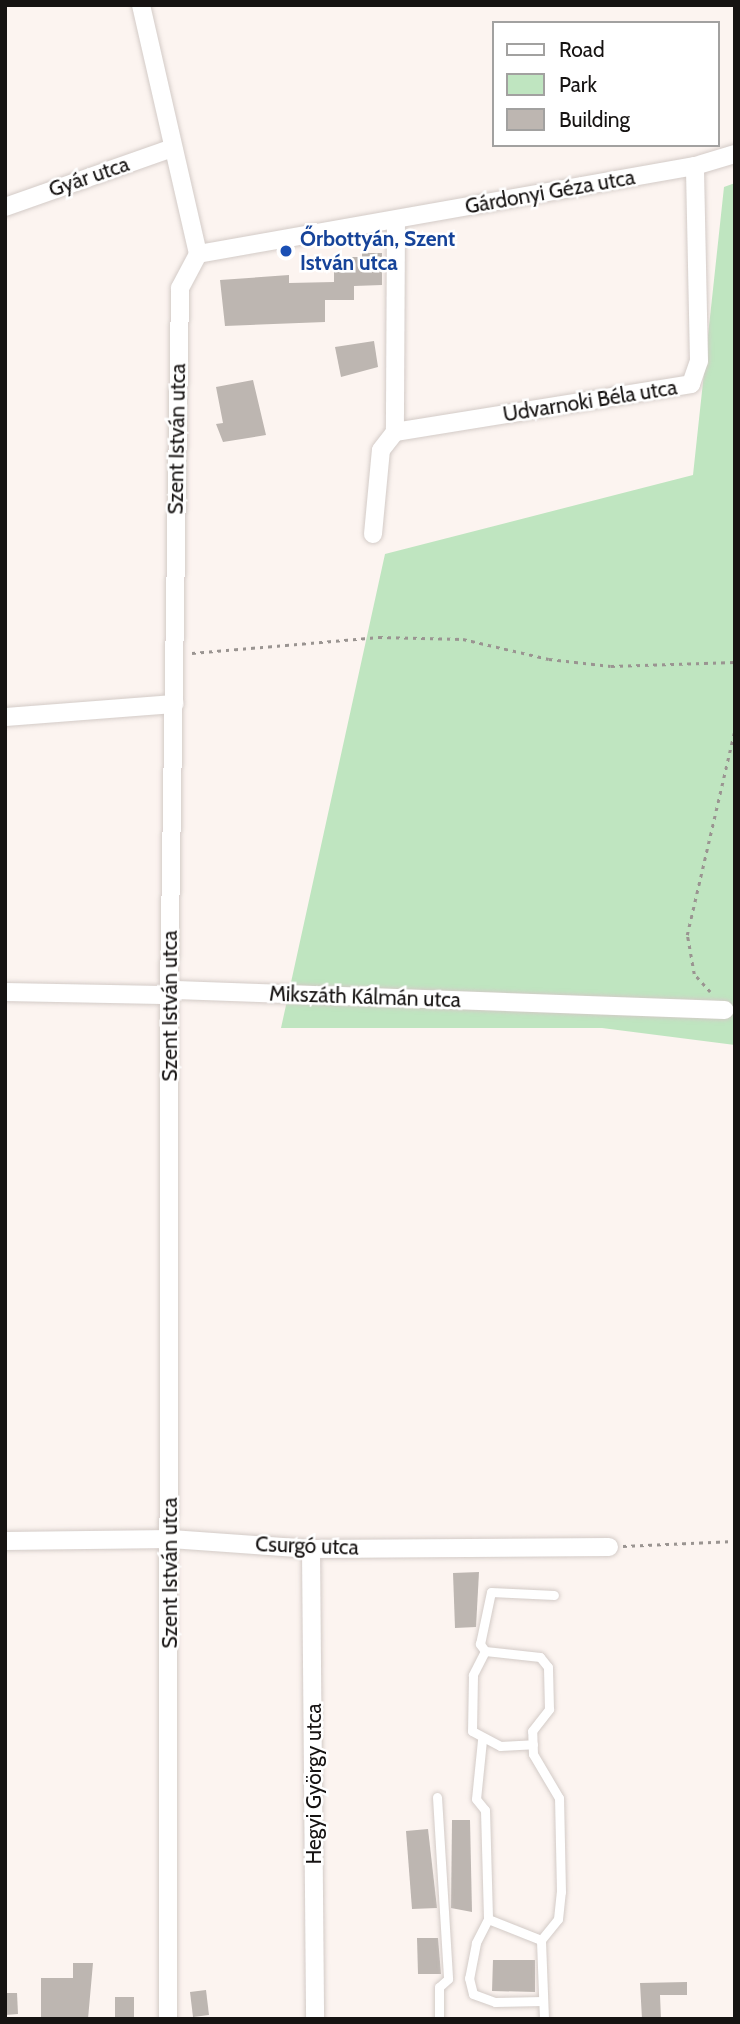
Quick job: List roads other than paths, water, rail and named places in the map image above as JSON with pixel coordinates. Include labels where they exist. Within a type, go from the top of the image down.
[{"type":"street","points":[[141,5],[198,254]]},
{"type":"street","name":"Gyár utca","points":[[5,207],[173,148]]},
{"type":"street","name":"Gárdonyi Géza utca","points":[[198,254],[695,166],[735,154]]},
{"type":"street","name":"Udvarnoki Béla utca","points":[[396,432],[691,384],[699,361],[695,166]]},
{"type":"street","points":[[373,534],[381,450],[396,432],[396,220]]},
{"type":"street","name":"Szent István utca","points":[[168,2019],[171,1539],[169,992],[180,288],[198,254]]},
{"type":"street","points":[[5,718],[175,704]]},
{"type":"street","name":"Mikszáth Kálmán utca","points":[[5,992],[169,992],[726,1010]]},
{"type":"street","name":"Csurgó utca","points":[[5,1541],[171,1539],[311,1549],[609,1547]]},
{"type":"street","name":"Hegyi György utca","points":[[311,1549],[315,2019]]},
{"type":"lane","points":[[544,2019],[541,1940],[558,1919],[559,1798],[533,1744],[533,1731],[549,1709],[548,1667],[540,1657],[485,1651],[480,1644],[491,1592],[554,1595]]},
{"type":"lane","points":[[485,1651],[473,1675],[470,1710],[472,1731],[482,1740],[500,1746],[533,1744]]},
{"type":"lane","points":[[482,1740],[475,1799],[485,1810],[488,1919],[472,1966],[473,1994],[495,2002],[543,2001]]},
{"type":"lane","points":[[437,1797],[448,1979],[439,1987],[439,2019]]},
{"type":"lane","points":[[488,1919],[541,1940]]},
{"type":"place","name":"Őrbottyán, Szent István utca","points":[[286,251]]}]
